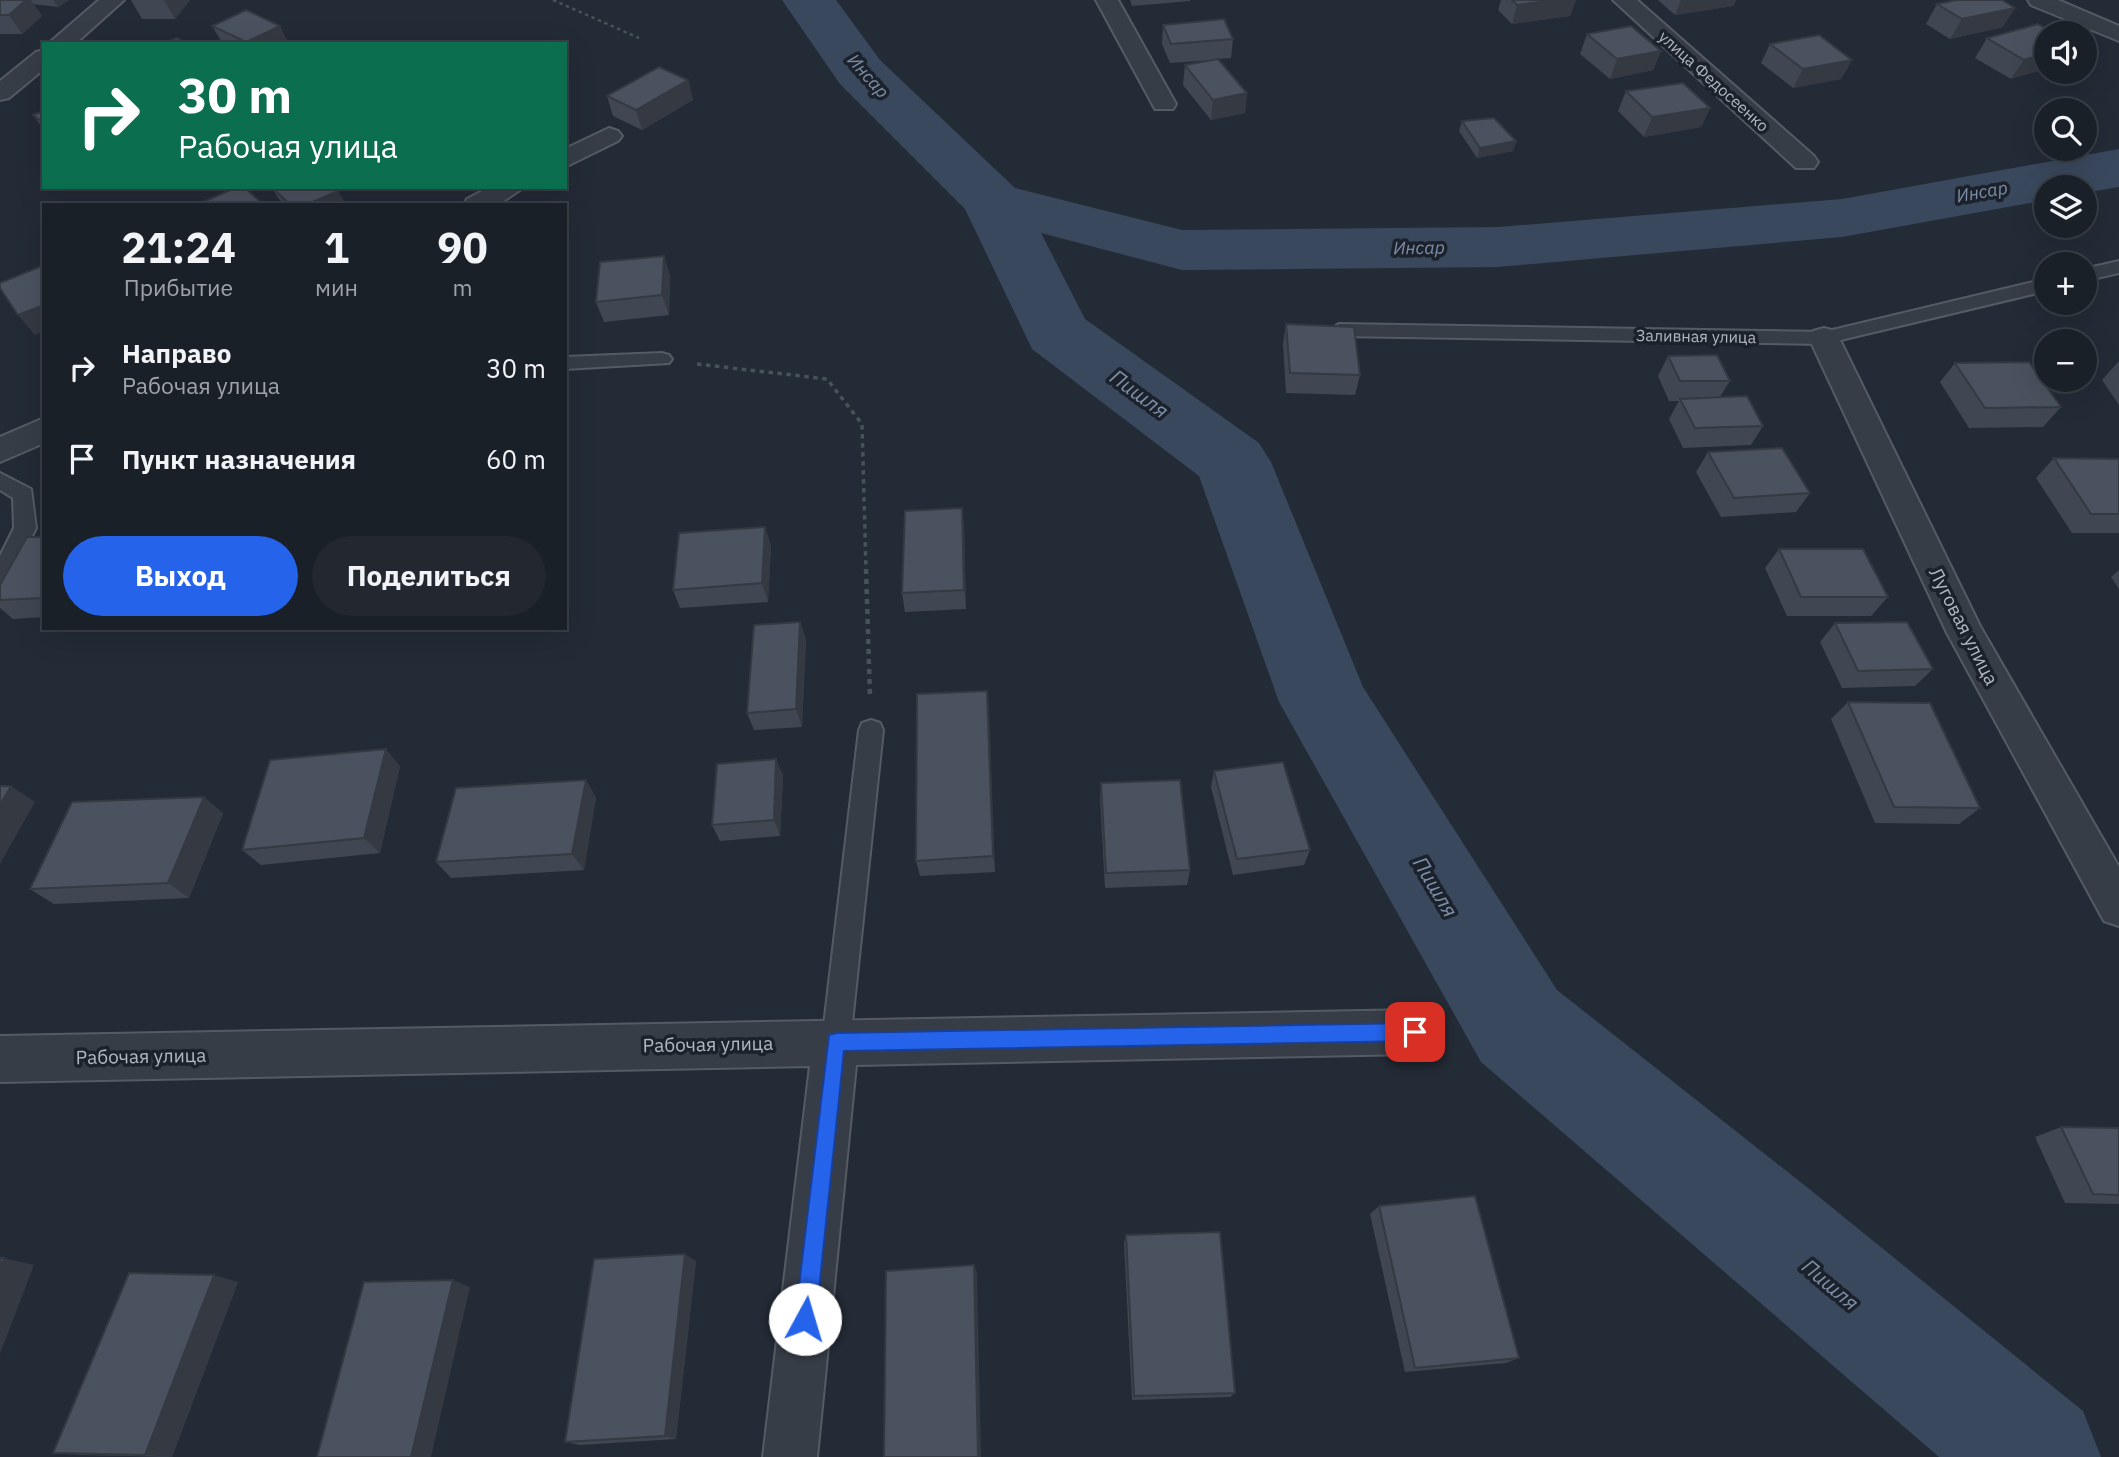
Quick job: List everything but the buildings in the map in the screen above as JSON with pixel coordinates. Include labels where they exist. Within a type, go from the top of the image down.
[{"type":"street","points":[[62,42],[113,0]]},
{"type":"street","points":[[1107,0],[1164,104]]},
{"type":"street","name":"улица Федосеенко","points":[[1624,0],[1805,162]]},
{"type":"street","points":[[2039,0],[2119,34]]},
{"type":"street","points":[[0,93],[42,59]]},
{"type":"street","points":[[567,158],[609,136]]},
{"type":"street","points":[[481,203],[507,189]]},
{"type":"street","name":"Луговая улица","points":[[1825,338],[1964,631],[2119,907]]},
{"type":"street","points":[[0,452],[42,430]]},
{"type":"street","name":"Рабочая улица","points":[[0,1059],[1415,1032]]},
{"type":"street","points":[[790,1457],[836,1042]]},
{"type":"lane","points":[[2097,272],[2119,267]]},
{"type":"lane","name":"Заливная улица","points":[[1339,330],[1825,338],[2034,288]]},
{"type":"lane","points":[[567,363],[662,359]]},
{"type":"lane","points":[[0,480],[23,494],[25,528],[0,579]]},
{"type":"lane","points":[[836,1042],[871,730]]},
{"type":"path","points":[[553,0],[639,38]]},
{"type":"path","points":[[662,359],[827,379],[862,424],[871,730]]},
{"type":"waterway","name":"Инсар","points":[[809,0],[860,72],[993,201]]},
{"type":"waterway","name":"Инсар","points":[[993,201],[1182,250],[1498,247],[1842,218],[2119,168]]},
{"type":"waterway","name":"Пишля","points":[[993,201],[1057,333],[1232,462],[1324,702],[1519,1026],[1767,1229],[2037,1457]]},
{"type":"route","points":[[805,1319],[836,1042],[1415,1032]]}]
